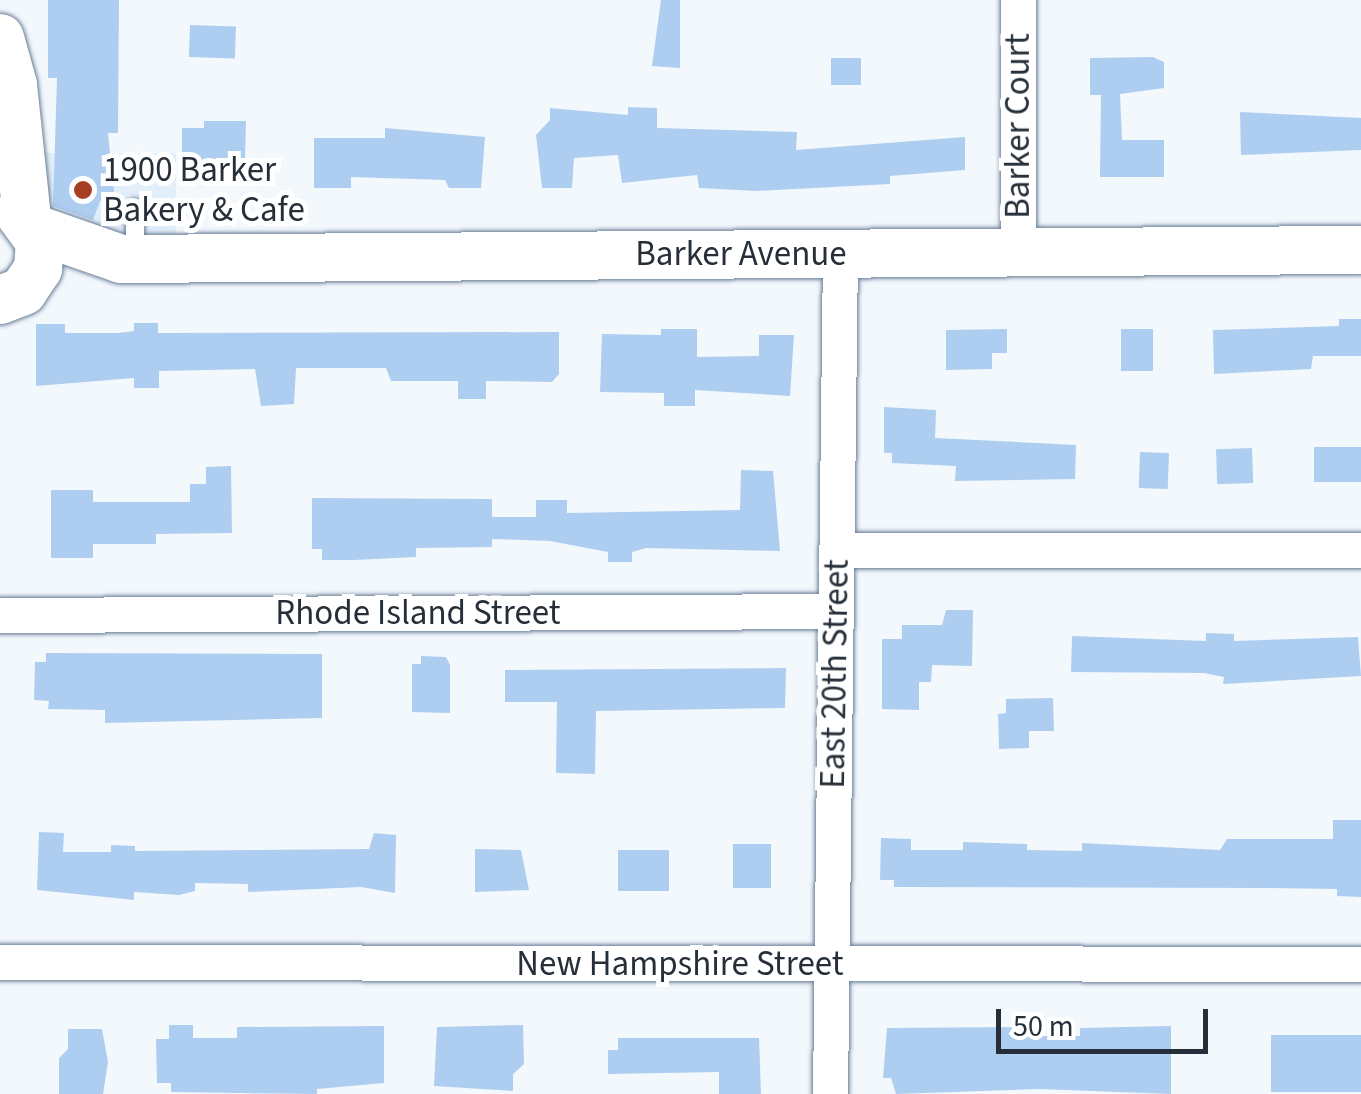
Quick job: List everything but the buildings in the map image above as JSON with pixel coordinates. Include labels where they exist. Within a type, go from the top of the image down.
[{"type":"street","name":"Barker Court","points":[[1018,0],[1018,252]]},
{"type":"street","points":[[0,38],[1,58],[13,84],[21,217],[41,256],[17,291],[0,335]]},
{"type":"street","name":"Barker Avenue","points":[[21,217],[128,259]]},
{"type":"street","name":"Barker Avenue","points":[[17,291],[128,259],[1361,250]]},
{"type":"street","name":"East 20th Street","points":[[830,1094],[840,254]]},
{"type":"street","points":[[836,550],[1361,550]]},
{"type":"street","name":"Rhode Island Street","points":[[0,615],[836,611]]},
{"type":"street","name":"New Hampshire Street","points":[[0,962],[1361,964]]},
{"type":"lane","points":[[128,259],[135,208]]},
{"type":"shaded area","points":[[26,153],[176,153],[176,241],[51,227]]},
{"type":"place","name":"1900 Barker Bakery & Cafe","points":[[83,190]]}]
